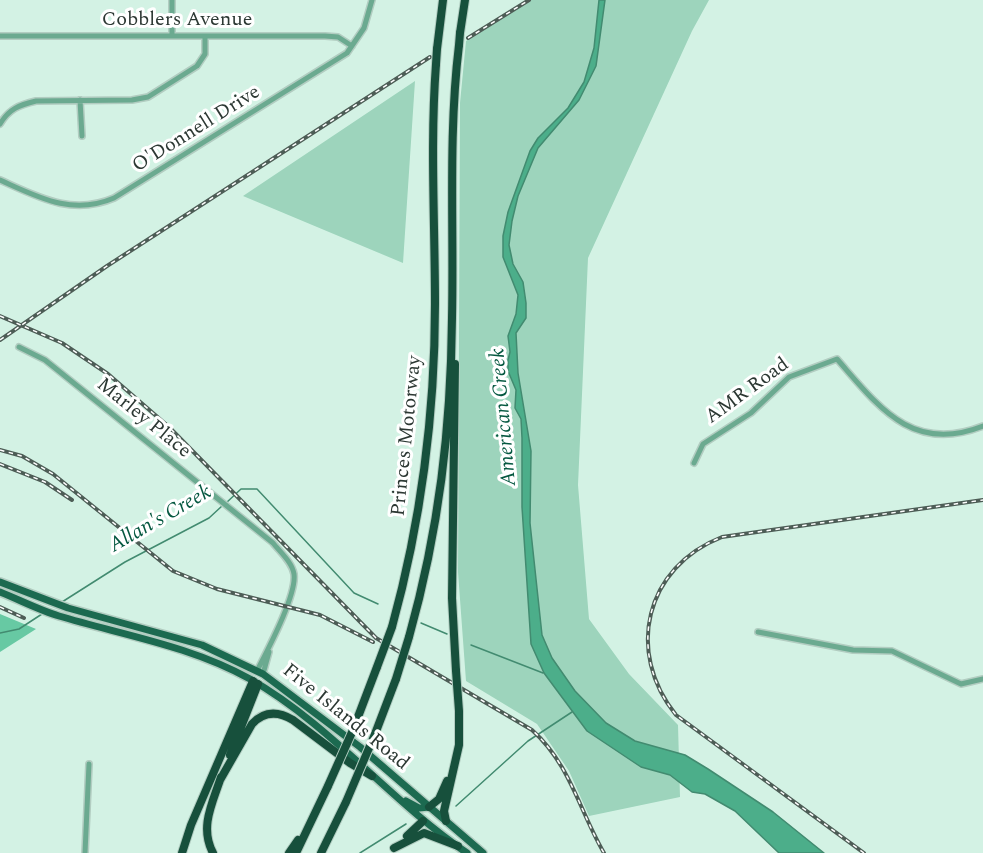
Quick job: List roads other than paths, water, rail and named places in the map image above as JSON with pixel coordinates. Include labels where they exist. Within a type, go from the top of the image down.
[{"type":"highway","name":"Princes Motorway","points":[[296,853],[353,730],[392,627],[418,516],[432,399],[435,306],[433,109],[443,0]]},
{"type":"highway","name":"Princes Motorway","points":[[321,853],[346,802],[396,679],[426,578],[440,498],[452,320],[454,109],[465,0]]},
{"type":"highway","points":[[446,821],[444,811],[459,745],[452,598],[455,371],[452,320]]},
{"type":"highway","points":[[213,853],[208,839],[207,821],[256,682]]},
{"type":"highway","points":[[182,853],[191,825],[256,682]]},
{"type":"highway","points":[[220,780],[252,724],[258,718],[272,713],[285,715],[293,720],[350,763],[372,776]]},
{"type":"highway","points":[[426,808],[441,796],[455,763]]},
{"type":"highway","points":[[289,853],[326,789]]},
{"type":"highway","points":[[387,853],[423,821]]},
{"type":"highway","points":[[394,848],[424,833],[458,846]]},
{"type":"main road","name":"Five Islands Road","points":[[0,582],[68,608],[202,645],[260,672],[307,705],[400,783],[426,808],[446,821],[483,853]]},
{"type":"main road","name":"Five Islands Road","points":[[0,592],[58,615],[197,654],[256,682],[308,720],[423,821],[467,853]]},
{"type":"main road","points":[[256,682],[260,672]]},
{"type":"main road","points":[[384,787],[414,806],[426,808],[423,821]]},
{"type":"street","points":[[172,0],[172,36]]},
{"type":"street","name":"O'Donnell Drive","points":[[0,180],[61,206],[104,203],[328,65],[352,46],[364,28],[372,0]]},
{"type":"street","name":"Cobblers Avenue","points":[[0,36],[325,36],[338,38],[352,46]]},
{"type":"street","points":[[0,124],[7,113],[21,104],[36,101],[148,97],[197,66],[205,54],[205,36]]},
{"type":"street","points":[[80,100],[82,136]]},
{"type":"street","name":"Marley Place","points":[[19,347],[45,360],[273,543],[291,565],[294,574],[287,605],[260,672]]},
{"type":"street","name":"AMR Road","points":[[694,463],[703,444],[751,413],[789,377],[837,359],[874,401],[910,429],[927,434],[950,434],[983,426]]},
{"type":"street","points":[[758,632],[852,650],[892,651],[962,684],[983,679]]},
{"type":"street","points":[[85,853],[89,764]]},
{"type":"waterway","name":"Allan's Creek","points":[[226,503],[241,489],[257,489],[354,593],[378,604]]},
{"type":"waterway","name":"Allan's Creek","points":[[62,602],[125,562],[209,518],[222,506]]},
{"type":"waterway","name":"Allan's Creek","points":[[0,633],[19,629],[42,614]]},
{"type":"waterway","name":"Allan's Creek","points":[[421,623],[447,634]]},
{"type":"waterway","name":"Allan's Creek","points":[[471,645],[543,673]]},
{"type":"waterway","points":[[456,806],[528,741],[572,712]]},
{"type":"waterway","points":[[360,853],[406,824]]},
{"type":"railway","points":[[468,38],[529,0]]},
{"type":"railway","points":[[0,340],[107,266],[430,57]]},
{"type":"railway","points":[[0,316],[62,343],[108,374],[169,427],[376,638],[532,730],[545,743],[565,773],[604,853]]},
{"type":"railway","points":[[0,450],[22,456],[53,474],[173,571],[217,589],[320,615],[373,642]]},
{"type":"railway","points":[[0,464],[45,482],[72,500]]},
{"type":"railway","points":[[864,853],[676,715],[660,690],[651,665],[648,639],[651,614],[660,590],[675,569],[696,551],[722,537],[983,500]]},
{"type":"railway","points":[[0,607],[24,618]]},
{"type":"water label","name":"American Creek","points":[[505,417]]}]
